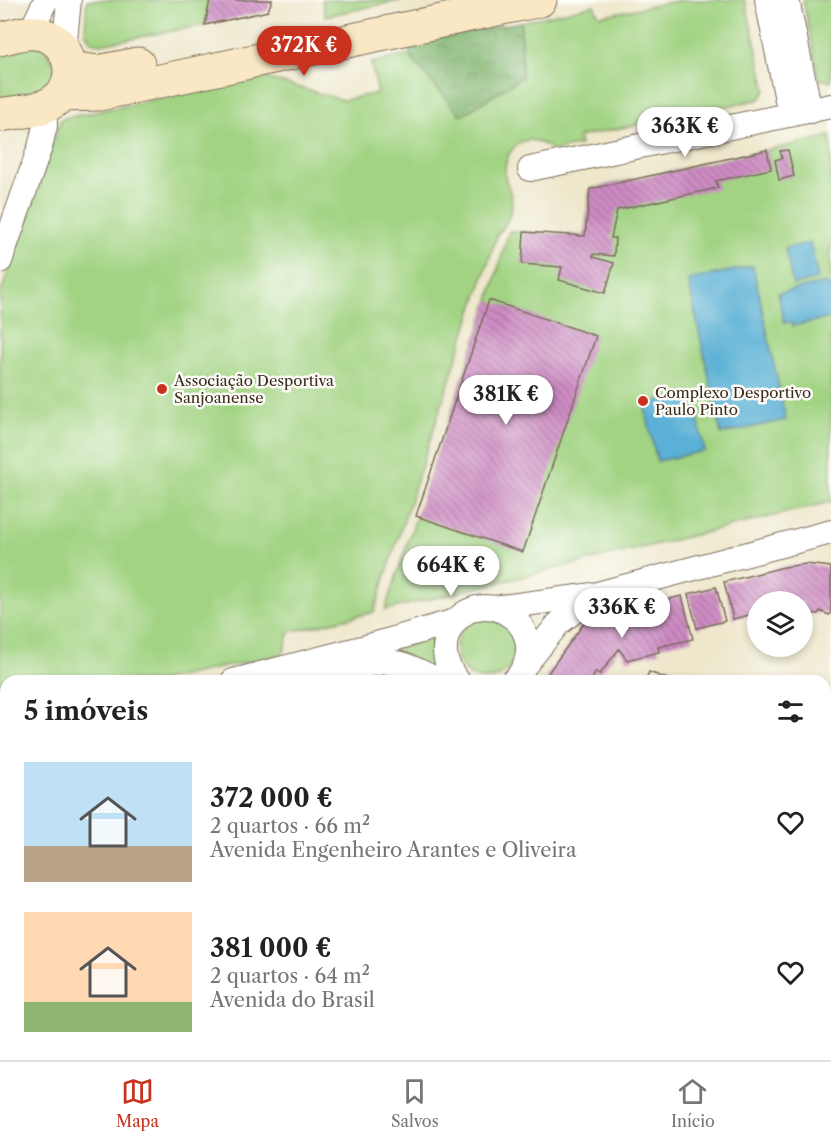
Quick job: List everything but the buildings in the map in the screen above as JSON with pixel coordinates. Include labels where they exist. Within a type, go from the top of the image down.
[{"type":"main road","points":[[0,115],[60,80],[436,0]]},
{"type":"main road","points":[[60,80],[99,94],[540,0]]},
{"type":"main road","points":[[15,36],[49,37],[60,80]]},
{"type":"street","points":[[15,36],[46,0]]},
{"type":"street","points":[[0,261],[40,147],[60,80],[69,0]]},
{"type":"street","points":[[767,0],[810,110]]},
{"type":"street","points":[[787,0],[810,110]]},
{"type":"street","points":[[530,169],[810,110]]},
{"type":"street","points":[[453,675],[444,651],[445,640],[455,621],[466,612],[480,608],[593,595],[831,532]]},
{"type":"street","points":[[519,673],[558,624],[593,595]]},
{"type":"street","points":[[494,608],[508,613],[523,629],[528,650],[519,673]]},
{"type":"street","points":[[256,675],[455,621]]},
{"type":"street","points":[[334,675],[377,664],[395,663],[428,675]]},
{"type":"green space","points":[[87,0],[210,0],[205,25],[100,44],[91,42],[85,32]]},
{"type":"green space","points":[[322,0],[403,0],[325,16]]},
{"type":"green space","points":[[682,0],[745,0],[766,90],[760,99],[578,137],[580,145],[553,151],[545,145],[528,140],[513,148],[507,158],[505,170],[512,199],[511,211],[505,225],[497,235],[374,612],[290,632],[283,654],[187,675],[0,675],[0,295],[61,119],[262,77],[343,100],[378,93],[371,63],[409,55],[461,116],[522,77],[521,22],[594,5],[599,16]]},
{"type":"green space","points":[[803,0],[831,0],[831,81],[819,79]]},
{"type":"green space","points":[[521,22],[522,77],[461,116],[409,55],[412,42]]},
{"type":"green space","points":[[32,45],[44,48],[57,68],[47,90],[0,101],[0,52]]},
{"type":"green space","name":"Complexo Desportivo Paulo Pinto","points":[[831,136],[831,502],[385,610],[489,300],[509,231],[585,236],[590,189]]},
{"type":"green space","points":[[486,619],[498,621],[511,632],[515,643],[514,661],[501,675],[471,675],[458,661],[456,649],[458,637],[474,621]]},
{"type":"green space","points":[[433,637],[433,654],[437,670],[383,654]]},
{"type":"water","points":[[810,243],[818,279],[793,285],[785,248]]},
{"type":"water","points":[[753,266],[786,420],[721,434],[688,280]]},
{"type":"water","points":[[824,283],[831,286],[831,318],[793,326],[791,322],[784,323],[778,293]]},
{"type":"water","points":[[692,393],[705,451],[657,461],[644,404]]},
{"type":"place","name":"Associação Desportiva Sanjoanense","points":[[162,389]]},
{"type":"place","name":"Complexo Desportivo Paulo Pinto","points":[[643,401]]}]
